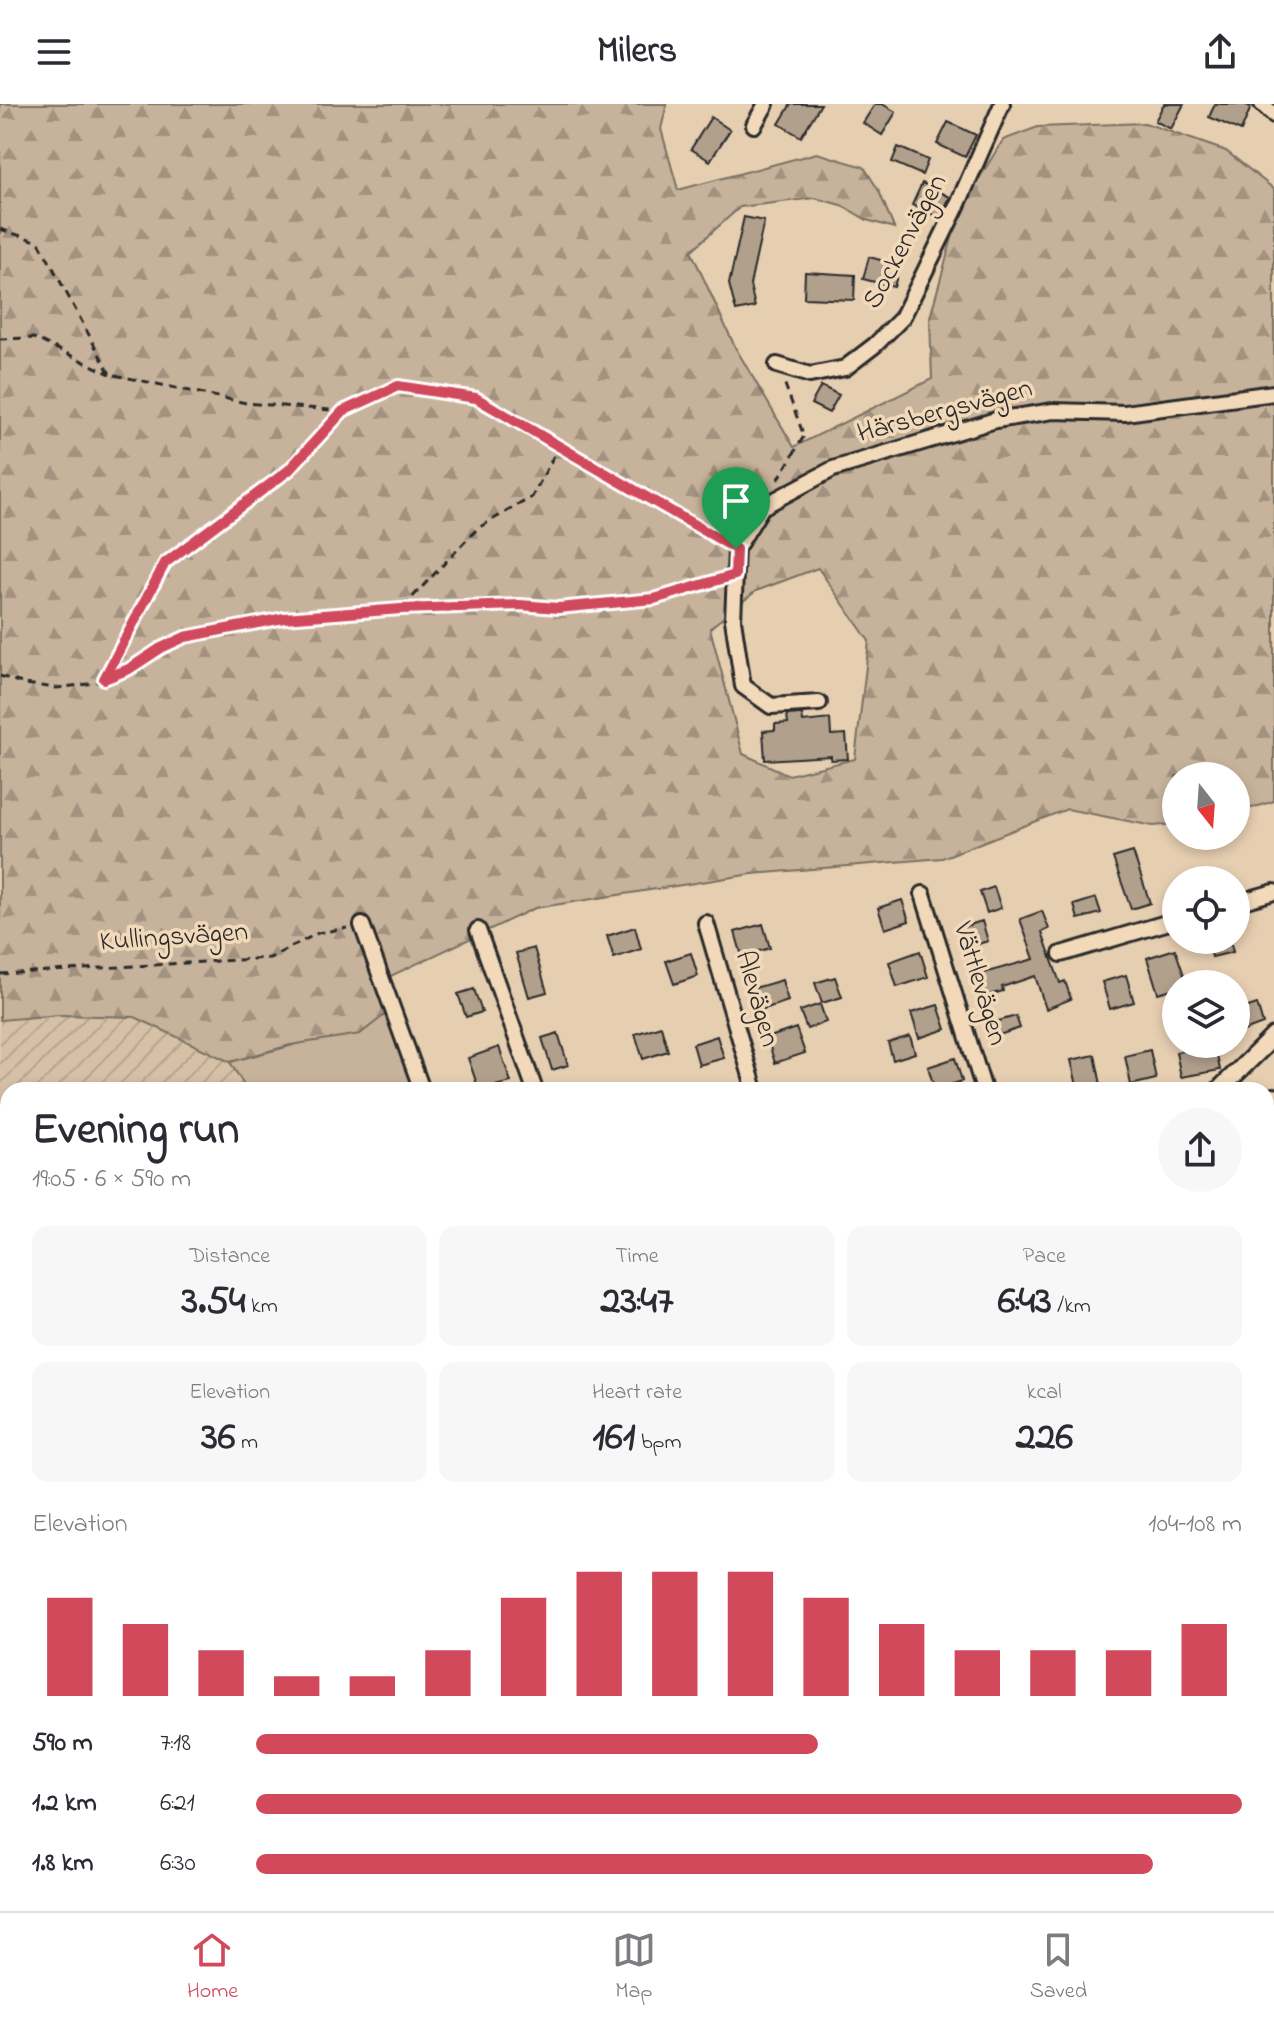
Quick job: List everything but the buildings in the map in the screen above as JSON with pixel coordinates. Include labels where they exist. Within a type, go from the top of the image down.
[{"type":"street","points":[[754,125],[766,104]]},
{"type":"street","name":"Sockenvägen","points":[[777,365],[810,375],[845,368],[875,345],[902,318],[957,206],[1002,104]]},
{"type":"street","points":[[1262,104],[1274,115]]},
{"type":"street","name":"Härsbergsvägen","points":[[762,507],[833,469],[996,420],[1053,411],[1125,413],[1274,393]]},
{"type":"street","points":[[762,507],[736,549],[733,620],[743,686],[771,706],[819,703]]},
{"type":"street","points":[[1250,899],[1274,892]]},
{"type":"street","name":"Vättlevägen","points":[[923,894],[982,1082]]},
{"type":"street","name":"Alevägen","points":[[706,923],[753,1082]]},
{"type":"street","points":[[1061,954],[1162,924]]},
{"type":"street","points":[[362,925],[419,1082]]},
{"type":"street","points":[[478,930],[532,1082]]},
{"type":"street","points":[[1227,1082],[1274,1036]]},
{"type":"path","points":[[0,229],[39,242],[110,374]]},
{"type":"path","points":[[0,339],[34,338],[110,374],[246,403],[343,411]]},
{"type":"path","points":[[762,507],[804,436],[777,365]]},
{"type":"path","points":[[104,679],[165,563],[289,470],[343,411],[398,386],[476,398],[736,549]]},
{"type":"path","points":[[401,609],[478,528],[532,497],[559,446]]},
{"type":"path","points":[[0,676],[25,684],[57,688],[95,683],[129,669],[185,637],[284,618],[401,609],[520,605],[558,608],[654,599],[735,575]]},
{"type":"path","name":"Kullingsvägen","points":[[0,974],[270,958],[318,933],[362,925]]},
{"type":"shaded area","points":[[60,1015],[135,1017],[230,1062],[242,1082],[0,1082],[0,1020]]},
{"type":"green space","points":[[0,104],[667,104],[661,129],[678,190],[817,153],[864,167],[879,191],[894,228],[867,220],[841,205],[815,198],[740,207],[691,251],[735,347],[794,447],[932,379],[930,317],[960,209],[1003,140],[1038,127],[1145,123],[1226,151],[1274,189],[1274,801],[1250,809],[1250,762],[1162,762],[1162,825],[1067,809],[942,858],[752,874],[535,908],[384,979],[387,1013],[360,1034],[290,1045],[230,1062],[135,1017],[60,1015],[0,1020]],"holes":[[[818,568],[869,641],[855,759],[789,775],[743,754],[710,628],[756,591]]]},
{"type":"green space","points":[[387,1013],[412,1082],[242,1082],[230,1062],[290,1046]]},
{"type":"route","points":[[398,386],[476,398],[736,549],[735,575],[654,599],[558,608],[520,605],[359,610],[284,618],[185,637],[129,669],[104,679],[165,563],[289,470],[343,411],[398,386]]}]
